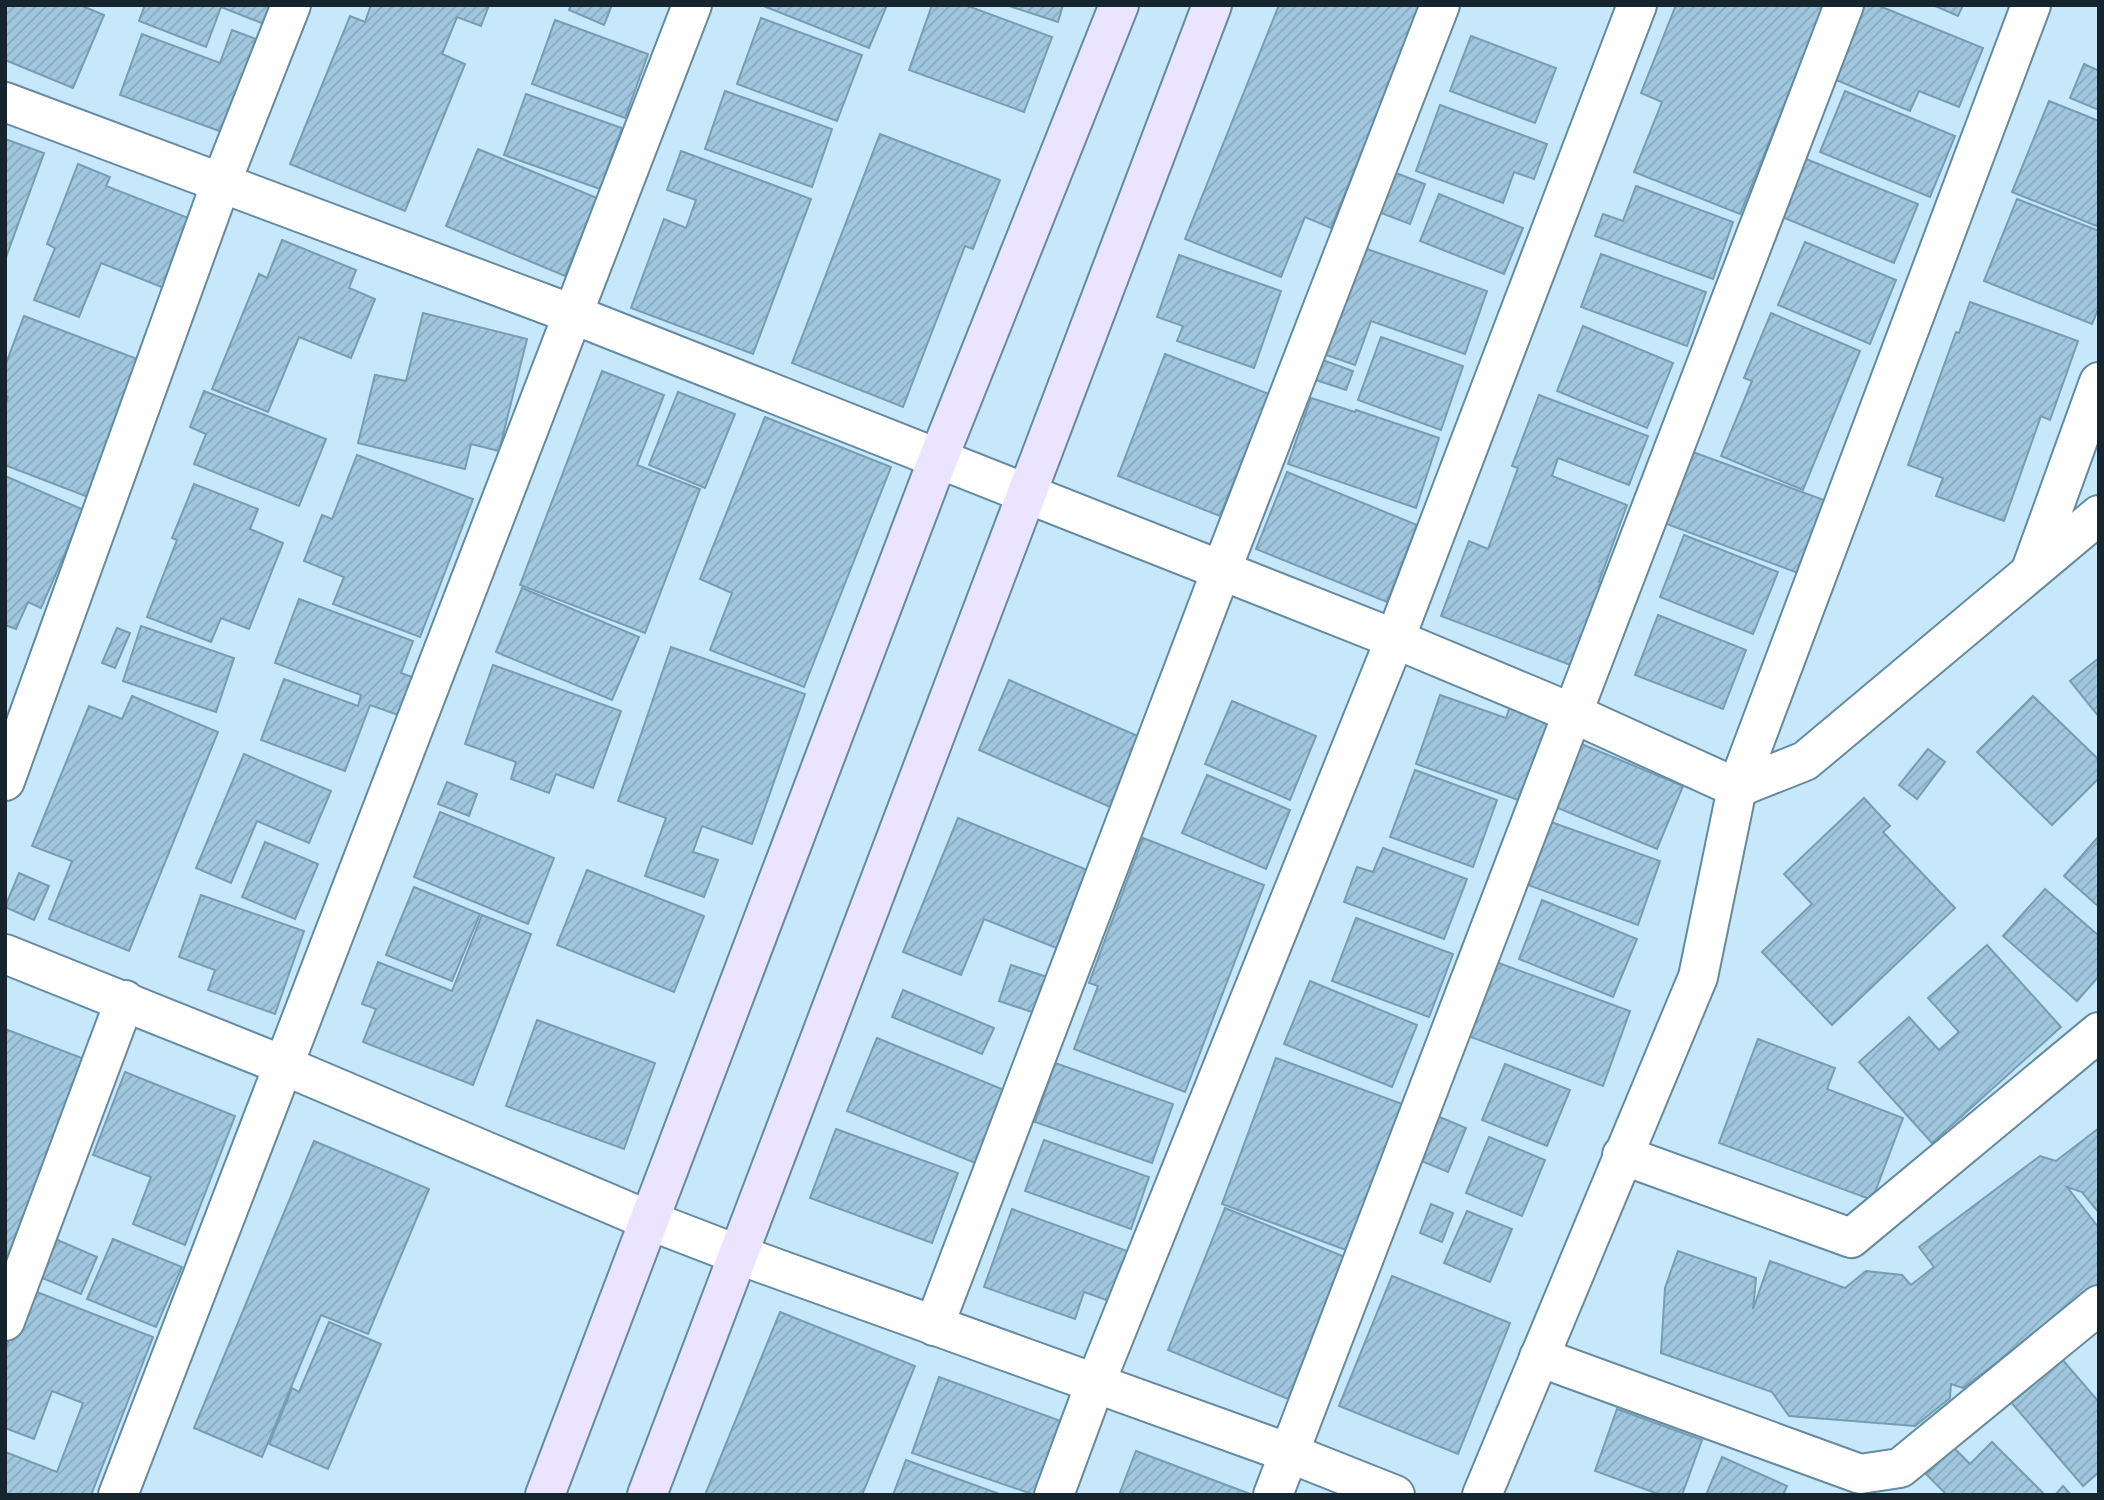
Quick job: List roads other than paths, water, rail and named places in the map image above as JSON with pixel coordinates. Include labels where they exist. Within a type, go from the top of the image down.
[{"type":"street","points":[[5,781],[220,183],[291,5]]},
{"type":"street","points":[[118,1495],[692,5]]},
{"type":"street","points":[[545,1495],[938,459],[1119,5]]},
{"type":"street","points":[[647,1495],[1212,5]]},
{"type":"street","points":[[934,1326],[1440,5]]},
{"type":"street","points":[[1054,1495],[1095,1384],[1395,639],[1637,5]]},
{"type":"street","points":[[1273,1495],[1844,5]]},
{"type":"street","points":[[1482,1495],[1698,977],[1737,788],[2031,5]]},
{"type":"street","points":[[5,102],[572,314],[1395,639],[1572,713],[1737,788],[1805,761],[2099,515]]},
{"type":"street","points":[[2031,570],[2099,382]]},
{"type":"street","points":[[5,954],[285,1066],[648,1220],[1289,1453],[1395,1495]]},
{"type":"street","points":[[5,1321],[125,1000]]},
{"type":"street","points":[[1622,1155],[1852,1238],[2099,1032]]},
{"type":"street","points":[[1539,1357],[1860,1474],[1900,1468],[2099,1305]]}]
